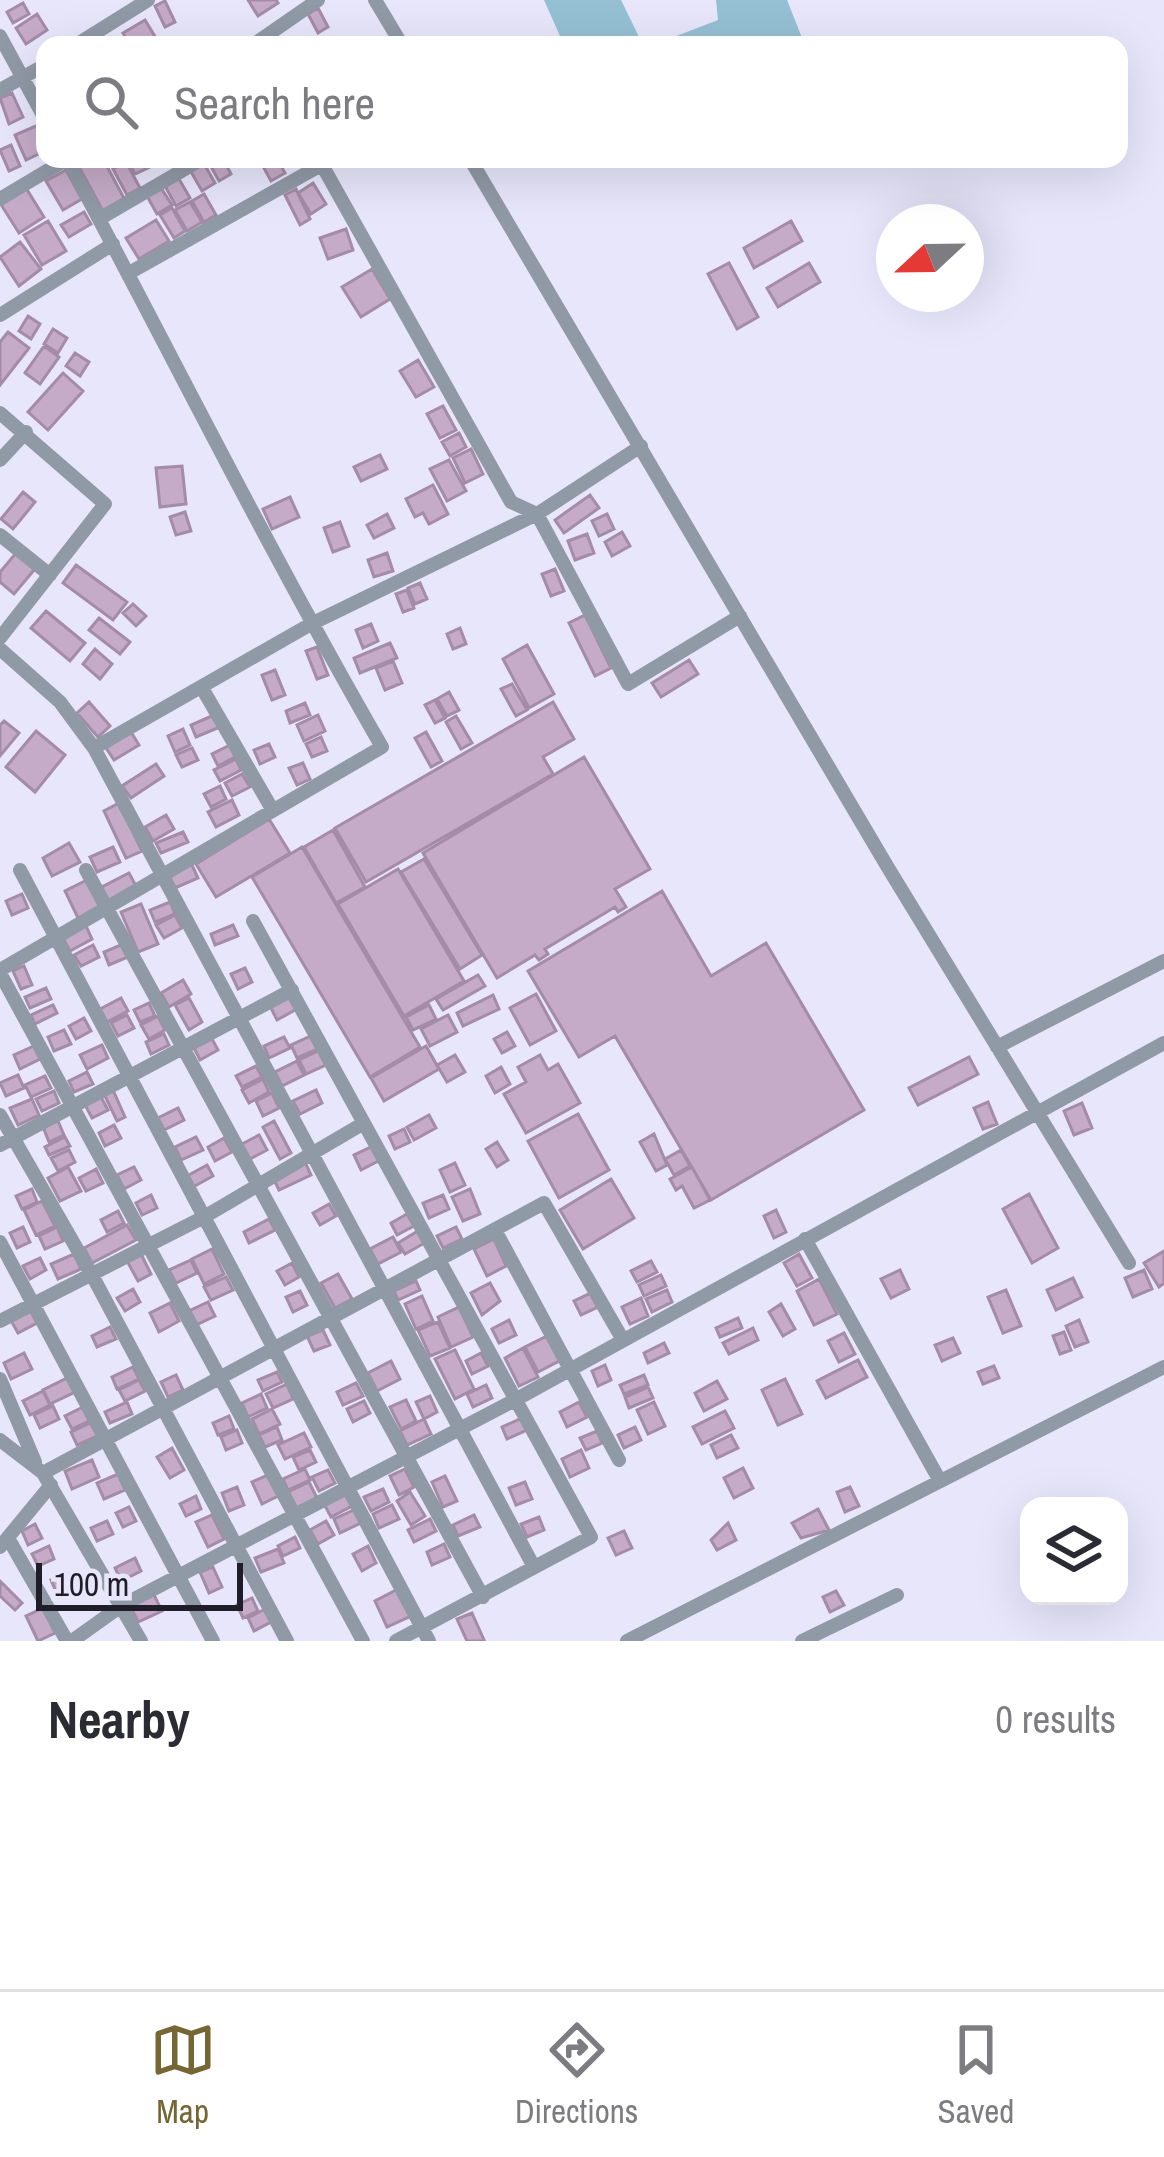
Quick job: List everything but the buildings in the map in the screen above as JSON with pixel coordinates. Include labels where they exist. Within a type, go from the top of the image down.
[{"type":"street","points":[[90,36],[148,0]]},
{"type":"street","points":[[267,36],[318,0]]},
{"type":"street","points":[[376,0],[396,36]]},
{"type":"street","points":[[0,36],[36,103]]},
{"type":"street","points":[[0,90],[36,70]]},
{"type":"street","points":[[0,199],[52,168]]},
{"type":"street","points":[[72,168],[311,625],[382,747],[0,972],[70,1109],[222,1380],[292,1520],[363,1641]]},
{"type":"street","points":[[99,219],[187,168]]},
{"type":"street","points":[[129,273],[316,168]]},
{"type":"street","points":[[330,168],[511,502],[537,514],[628,685],[740,616]]},
{"type":"street","points":[[475,168],[1129,1262]]},
{"type":"street","points":[[0,315],[113,244]]},
{"type":"street","points":[[0,413],[106,505],[0,638]]},
{"type":"street","points":[[0,460],[26,432]]},
{"type":"street","points":[[94,748],[311,625],[537,514],[640,446]]},
{"type":"street","points":[[0,535],[50,575]]},
{"type":"street","points":[[0,649],[60,702],[94,748],[534,1567]]},
{"type":"street","points":[[202,688],[272,809]]},
{"type":"street","points":[[20,870],[426,1634]]},
{"type":"street","points":[[86,870],[483,1597]]},
{"type":"street","points":[[253,921],[591,1537],[426,1634],[396,1641]]},
{"type":"street","points":[[997,1046],[1164,961]]},
{"type":"street","points":[[6,1142],[292,990]]},
{"type":"street","points":[[623,1340],[544,1203],[44,1475],[4,1542],[69,1641],[121,1606],[406,1459],[515,1400],[1036,1111],[1164,1043]]},
{"type":"street","points":[[0,1115],[6,1142],[92,1275],[286,1641]]},
{"type":"street","points":[[0,1321],[204,1217],[364,1124]]},
{"type":"street","points":[[495,1230],[573,1367],[619,1460]]},
{"type":"street","points":[[805,1239],[940,1481]]},
{"type":"street","points":[[0,1242],[213,1641]]},
{"type":"street","points":[[627,1641],[1164,1367]]},
{"type":"street","points":[[0,1379],[44,1475],[141,1641]]},
{"type":"street","points":[[0,1440],[44,1475]]},
{"type":"street","points":[[802,1641],[897,1595]]},
{"type":"water","points":[[544,0],[621,0],[639,36],[560,36]]},
{"type":"water","points":[[716,0],[787,0],[801,36],[676,36],[718,20]]}]
